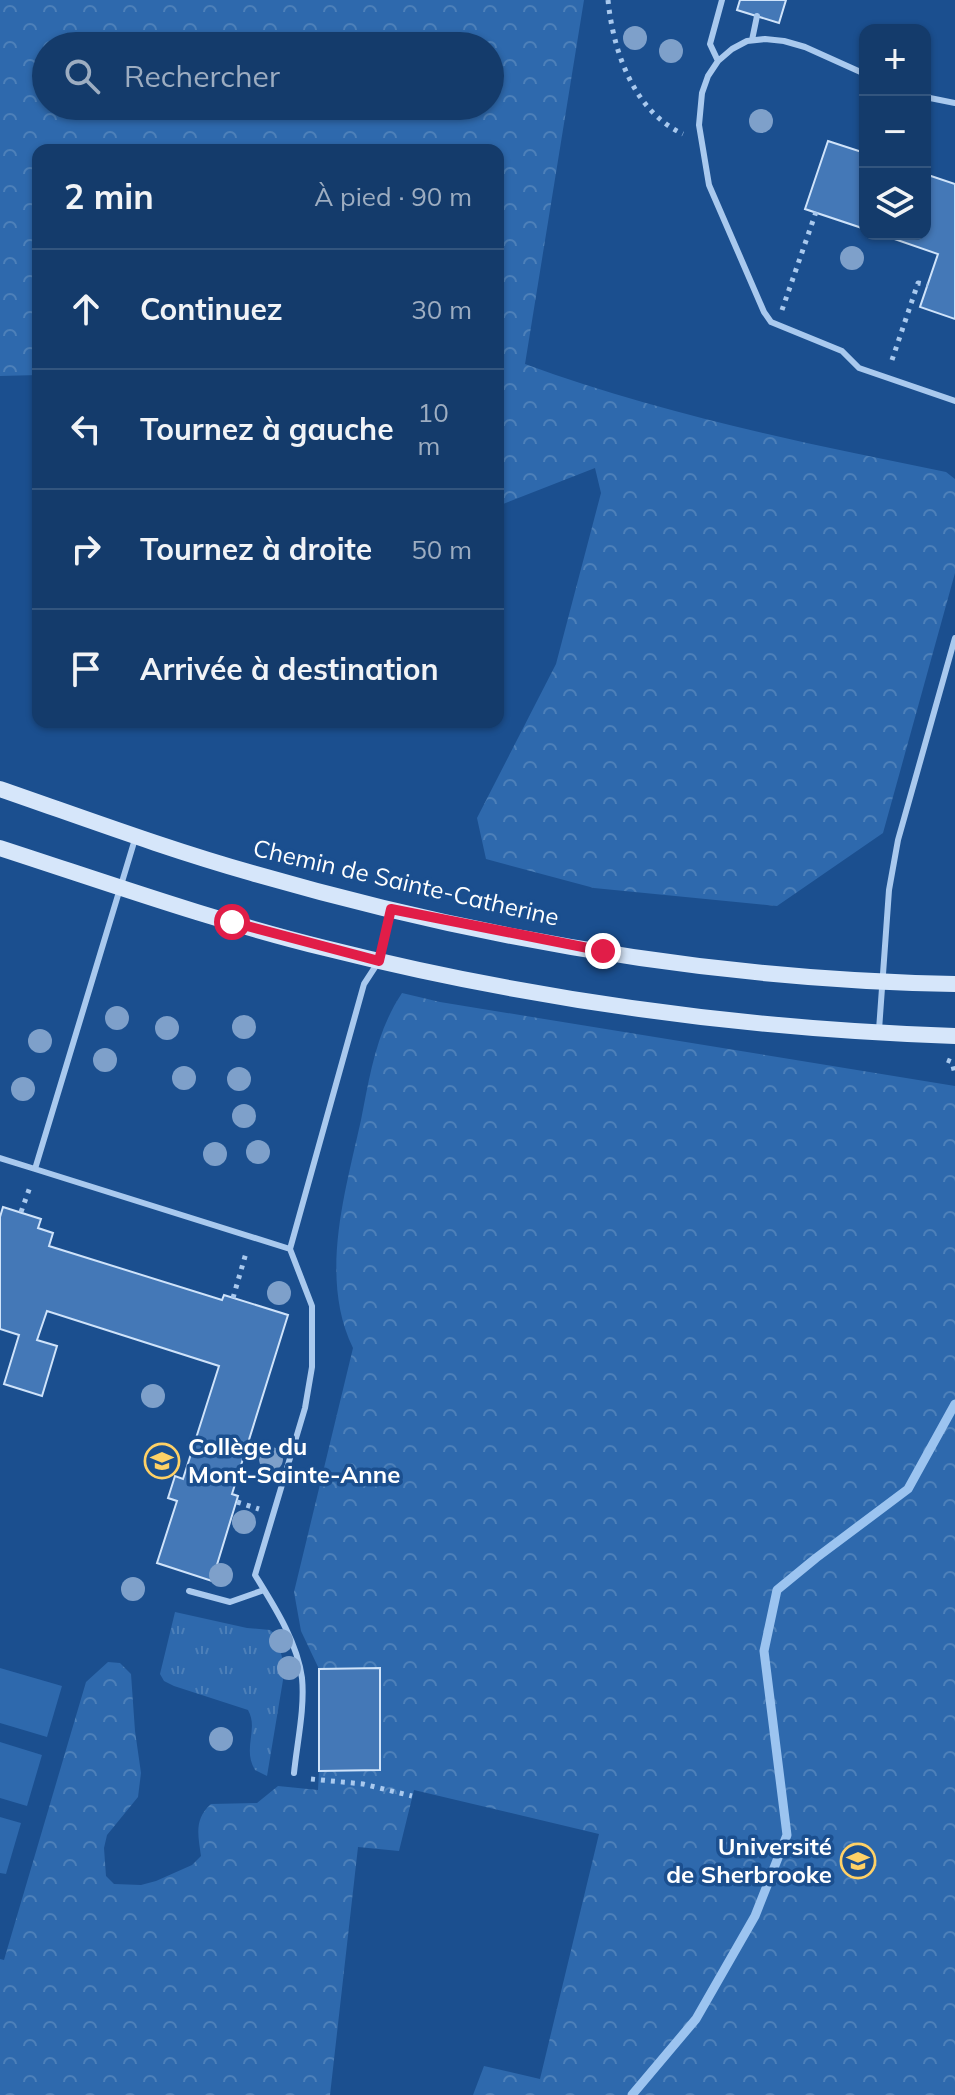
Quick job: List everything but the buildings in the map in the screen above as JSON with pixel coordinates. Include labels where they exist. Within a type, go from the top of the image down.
[{"type":"main road","name":"Chemin de Sainte-Catherine","points":[[0,789],[251,873],[391,909],[507,934],[642,958],[882,983],[955,984]]},
{"type":"main road","points":[[0,848],[265,932],[379,961],[542,995],[754,1025],[955,1036]]},
{"type":"lane","points":[[718,61],[710,44],[722,0]]},
{"type":"lane","points":[[752,40],[757,16]]},
{"type":"lane","points":[[859,71],[794,43],[774,39],[752,40],[732,49],[718,61],[702,93],[699,137],[709,185],[771,322],[842,351],[859,368],[955,401]]},
{"type":"lane","points":[[931,98],[955,103]]},
{"type":"lane","points":[[879,1033],[889,890],[898,840],[955,638]]},
{"type":"lane","points":[[35,1169],[136,836]]},
{"type":"lane","points":[[294,1773],[302,1680],[293,1646],[255,1575],[305,1408],[312,1367],[312,1306],[290,1249],[364,984],[379,961],[391,909]]},
{"type":"lane","points":[[0,1158],[290,1249]]},
{"type":"lane","points":[[189,1591],[230,1602],[264,1590]]},
{"type":"path","points":[[608,0],[616,48],[636,90],[653,111],[676,131],[699,137]]},
{"type":"path","points":[[786,299],[816,212]]},
{"type":"path","points":[[892,360],[918,283],[928,285]]},
{"type":"path","points":[[952,1062],[955,1074]]},
{"type":"path","points":[[21,1212],[29,1190]]},
{"type":"path","points":[[233,1298],[251,1237]]},
{"type":"path","points":[[237,1502],[262,1510]]},
{"type":"path","points":[[294,1773],[308,1779],[363,1784],[412,1796]]},
{"type":"green space","points":[[0,0],[584,0],[525,364],[628,398],[786,438],[946,472],[955,479],[955,573],[883,833],[777,906],[594,888],[486,859],[477,818],[556,664],[601,493],[595,468],[504,504],[504,144],[32,144],[32,375],[0,376]]},
{"type":"green space","points":[[402,993],[440,1002],[955,1086],[955,2095],[473,2095],[484,2066],[540,2079],[599,1834],[414,1790],[399,1851],[358,1847],[330,2095],[0,2095],[0,1959],[4,1960],[86,1682],[108,1662],[120,1663],[131,1674],[141,1773],[138,1797],[107,1835],[104,1848],[106,1876],[114,1884],[141,1885],[192,1865],[201,1856],[200,1822],[211,1804],[257,1803],[278,1786],[318,1790],[319,1771],[380,1770],[380,1668],[319,1669],[301,1631],[294,1592],[353,1348],[343,1321],[338,1293],[336,1264],[342,1206],[375,1054],[386,1023]]},
{"type":"green space","points":[[175,1612],[270,1630],[276,1635],[285,1668],[267,1776],[255,1770],[251,1762],[252,1724],[248,1710],[174,1686],[164,1681],[160,1674]]},
{"type":"green space","points":[[0,1668],[62,1686],[47,1737],[0,1723]]},
{"type":"green space","points":[[0,1742],[42,1755],[27,1806],[0,1798]]},
{"type":"green space","points":[[0,1817],[21,1823],[6,1874],[0,1873]]},
{"type":"waterway","points":[[632,2095],[696,2019],[755,1916],[787,1835],[764,1651],[777,1590],[908,1489],[955,1404]]},
{"type":"place","name":"Collège du Mont-Sainte-Anne","points":[[162,1461]]},
{"type":"place","name":"Université de Sherbrooke","points":[[858,1861]]},
{"type":"route","points":[[232,922],[379,961],[391,909],[603,951]]}]
